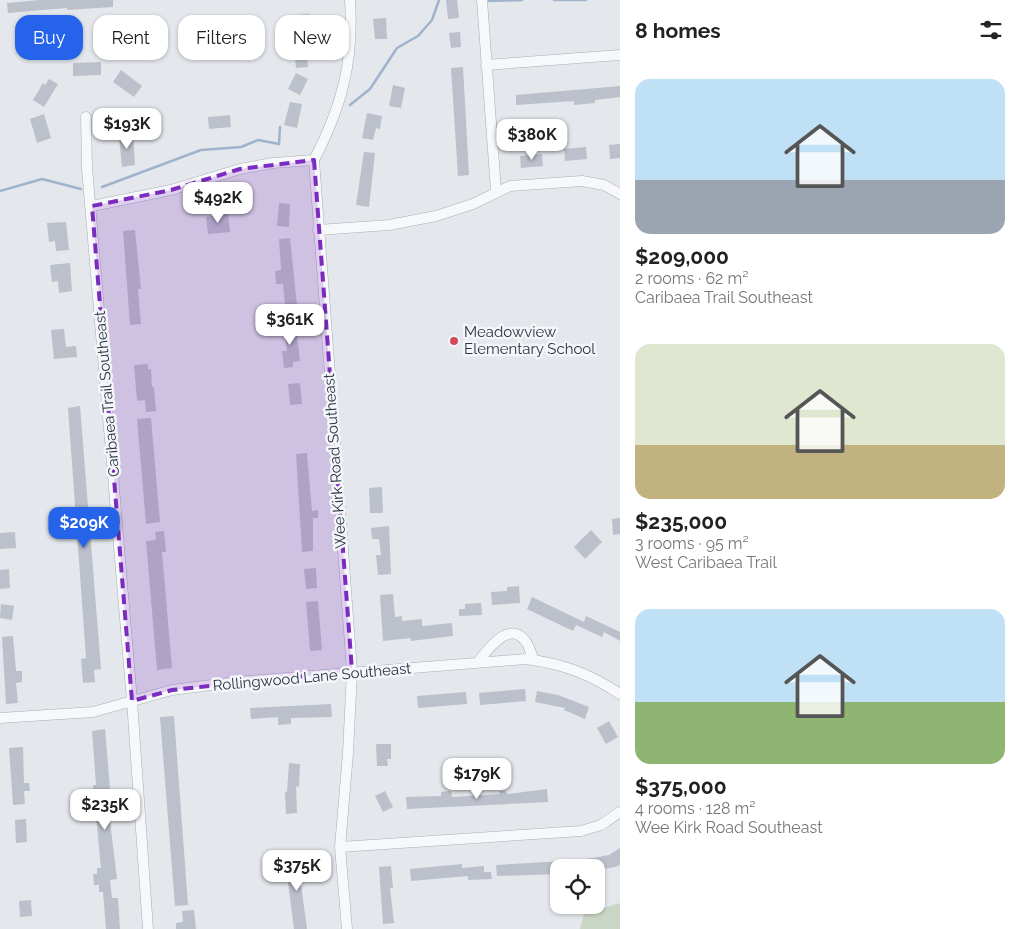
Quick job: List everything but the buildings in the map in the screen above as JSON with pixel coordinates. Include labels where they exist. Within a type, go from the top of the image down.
[{"type":"street","points":[[92,206],[171,190],[240,169],[273,163],[314,160],[331,127],[350,60],[350,0]]},
{"type":"street","points":[[482,0],[496,191]]},
{"type":"street","points":[[486,65],[620,56]]},
{"type":"street","name":"Caribaea Trail Southeast","points":[[86,117],[148,929]]},
{"type":"street","name":"Wee Kirk Road Southeast","points":[[314,160],[352,671],[348,753],[340,847],[347,929]]},
{"type":"street","points":[[318,230],[389,225],[436,216],[473,204],[496,191],[510,186],[582,180],[604,186],[620,194]]},
{"type":"street","points":[[477,663],[498,637],[506,634],[518,635],[526,641],[534,660]]},
{"type":"street","name":"Rollingwood Lane Southeast","points":[[0,718],[93,712],[181,688],[352,671],[405,670],[534,660],[558,664],[586,674],[620,694]]},
{"type":"street","points":[[340,847],[582,831],[601,825],[620,812]]},
{"type":"highlighted area","points":[[314,160],[352,671],[172,690],[132,701],[92,206],[171,190],[240,169]]},
{"type":"green space","points":[[620,903],[620,929],[580,929],[584,914],[605,914],[605,908]]},
{"type":"waterway","points":[[350,105],[370,89],[397,48],[418,36],[432,20],[439,0]]},
{"type":"waterway","points":[[489,1],[522,0]]},
{"type":"waterway","points":[[554,0],[586,0]]},
{"type":"waterway","points":[[102,187],[201,150],[241,147],[258,140],[279,144],[280,127]]},
{"type":"waterway","points":[[0,191],[42,179],[81,189]]},
{"type":"place","name":"Meadowview Elementary School","points":[[454,341]]}]
